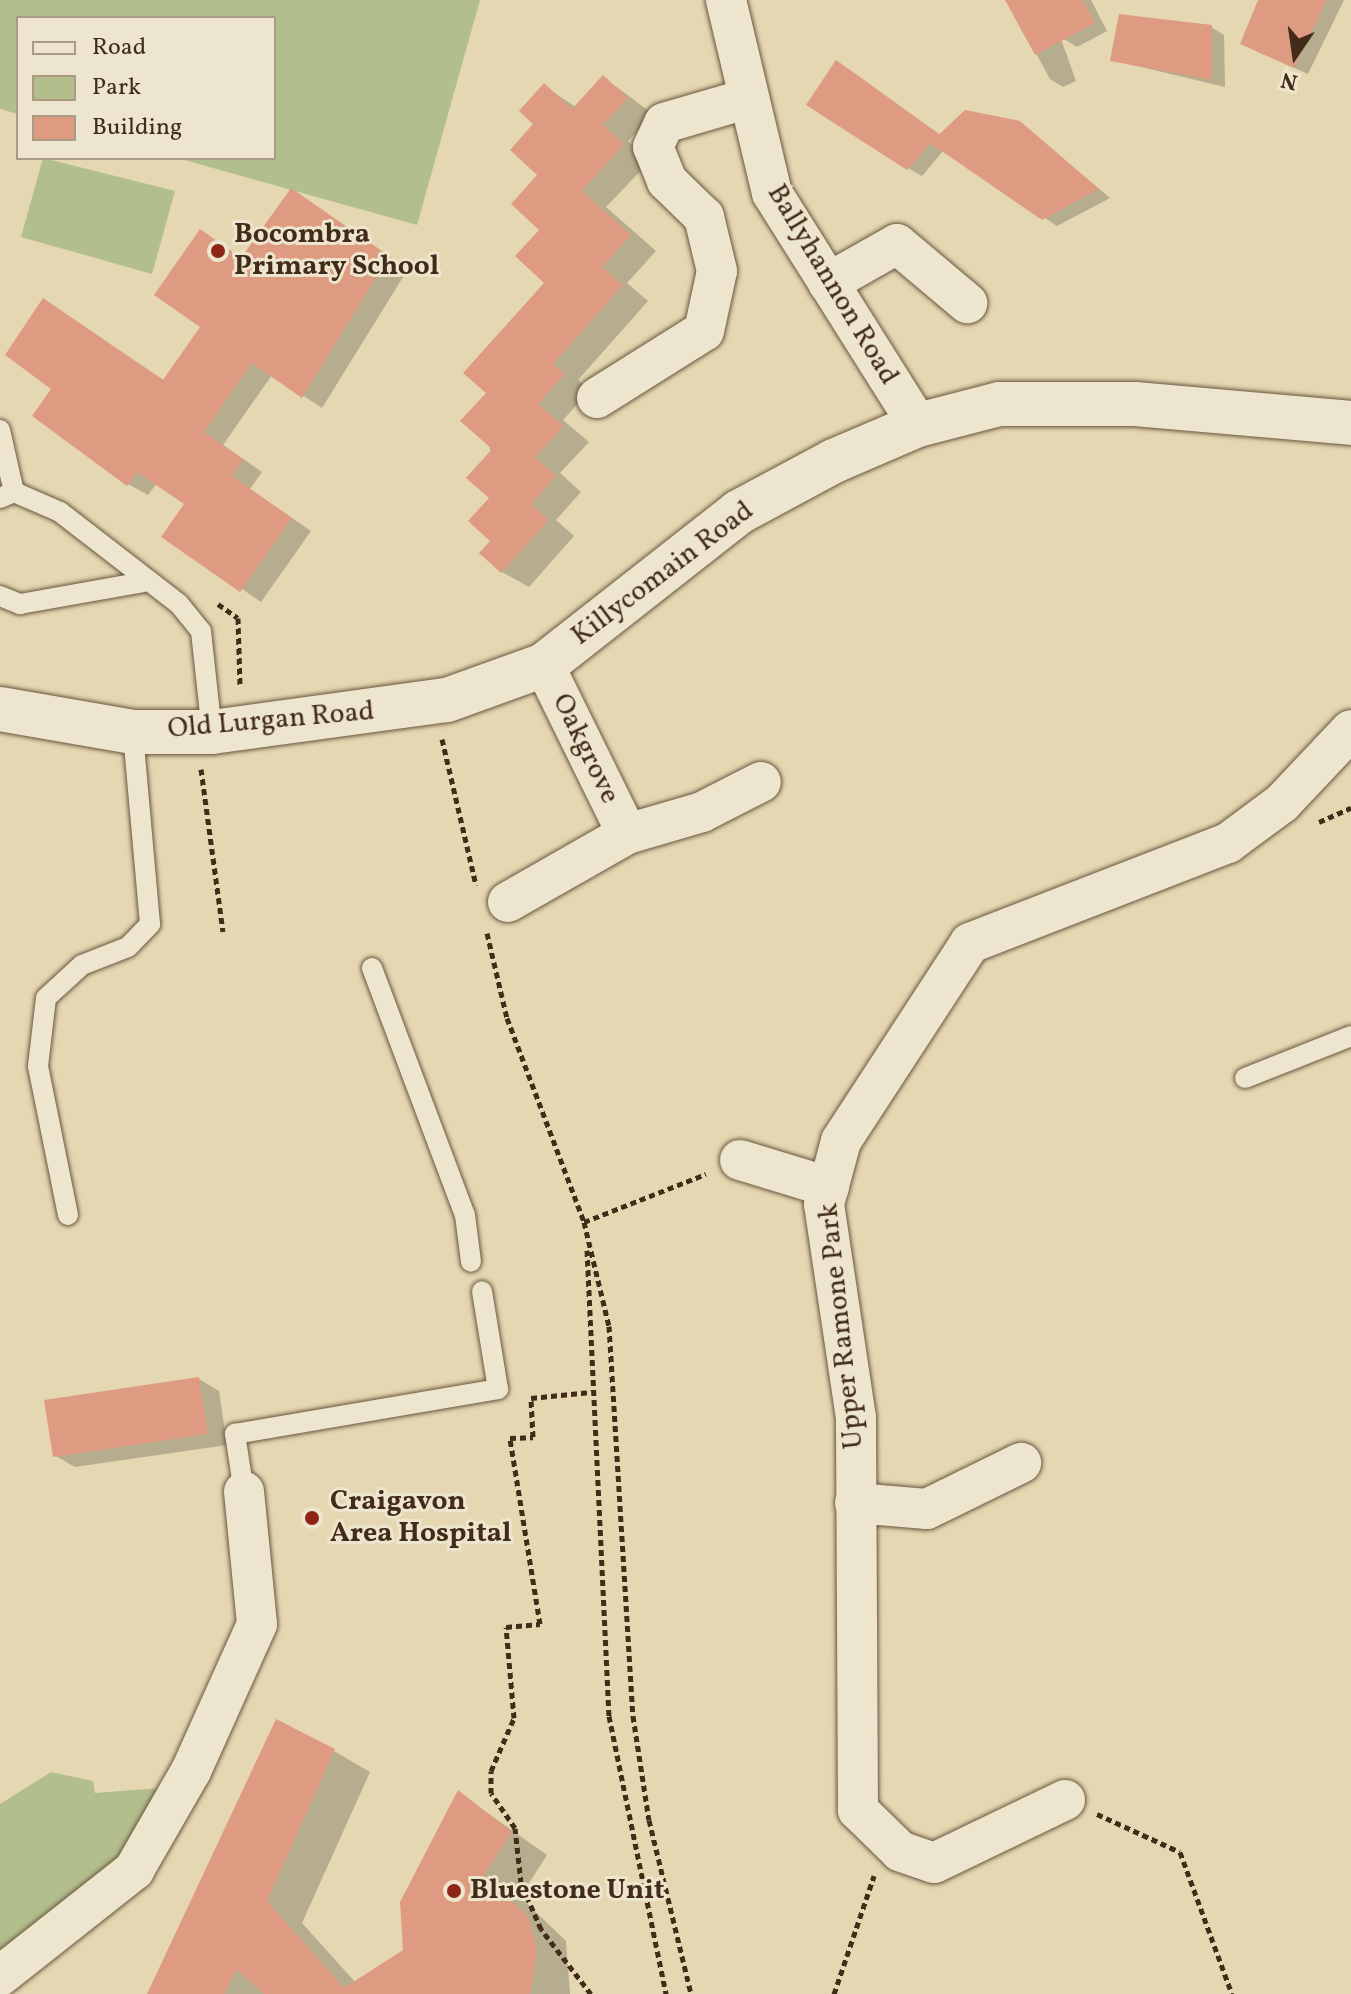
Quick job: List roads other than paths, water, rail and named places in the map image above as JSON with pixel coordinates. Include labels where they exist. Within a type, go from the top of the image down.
[{"type":"street","name":"Ballyhannon Road","points":[[726,0],[746,99],[772,193],[918,425]]},
{"type":"street","points":[[597,398],[704,331],[717,271],[704,217],[667,181],[653,147],[664,123],[746,99]]},
{"type":"street","points":[[828,283],[897,244],[967,303]]},
{"type":"street","name":"Killycomain Road","points":[[443,712],[544,665],[739,512],[918,425],[999,404],[1135,404],[1351,423]]},
{"type":"street","name":"Oakgrove","points":[[544,665],[627,834]]},
{"type":"street","name":"Old Lurgan Road","points":[[0,709],[133,732],[206,732],[443,712]]},
{"type":"street","name":"Upper Ramone Park","points":[[1065,1800],[934,1863],[887,1837],[858,1810],[856,1418],[824,1204],[841,1141],[970,943],[1228,843],[1282,803],[1351,730]]},
{"type":"street","name":"Oakgrove","points":[[490,907],[627,834],[702,812],[761,782]]},
{"type":"street","points":[[740,1160],[829,1187]]},
{"type":"street","points":[[855,1503],[927,1509],[1021,1463]]},
{"type":"street","points":[[0,1976],[134,1870],[191,1771],[257,1624],[244,1492]]},
{"type":"lane","points":[[0,430],[7,495],[84,527],[143,582],[179,604],[201,631],[208,687],[206,732]]},
{"type":"lane","points":[[0,596],[20,604],[143,582]]},
{"type":"lane","points":[[68,1215],[38,1066],[46,998],[82,965],[128,947],[150,924],[133,732]]},
{"type":"lane","points":[[372,968],[465,1215],[471,1262]]},
{"type":"lane","points":[[1245,1078],[1351,1036]]},
{"type":"lane","points":[[244,1492],[235,1434],[498,1389],[482,1291]]},
{"type":"place","name":"Bocombra Primary School","points":[[218,251]]},
{"type":"place","name":"Craigavon Area Hospital","points":[[312,1518]]},
{"type":"place","name":"Bluestone Unit","points":[[454,1891]]}]
